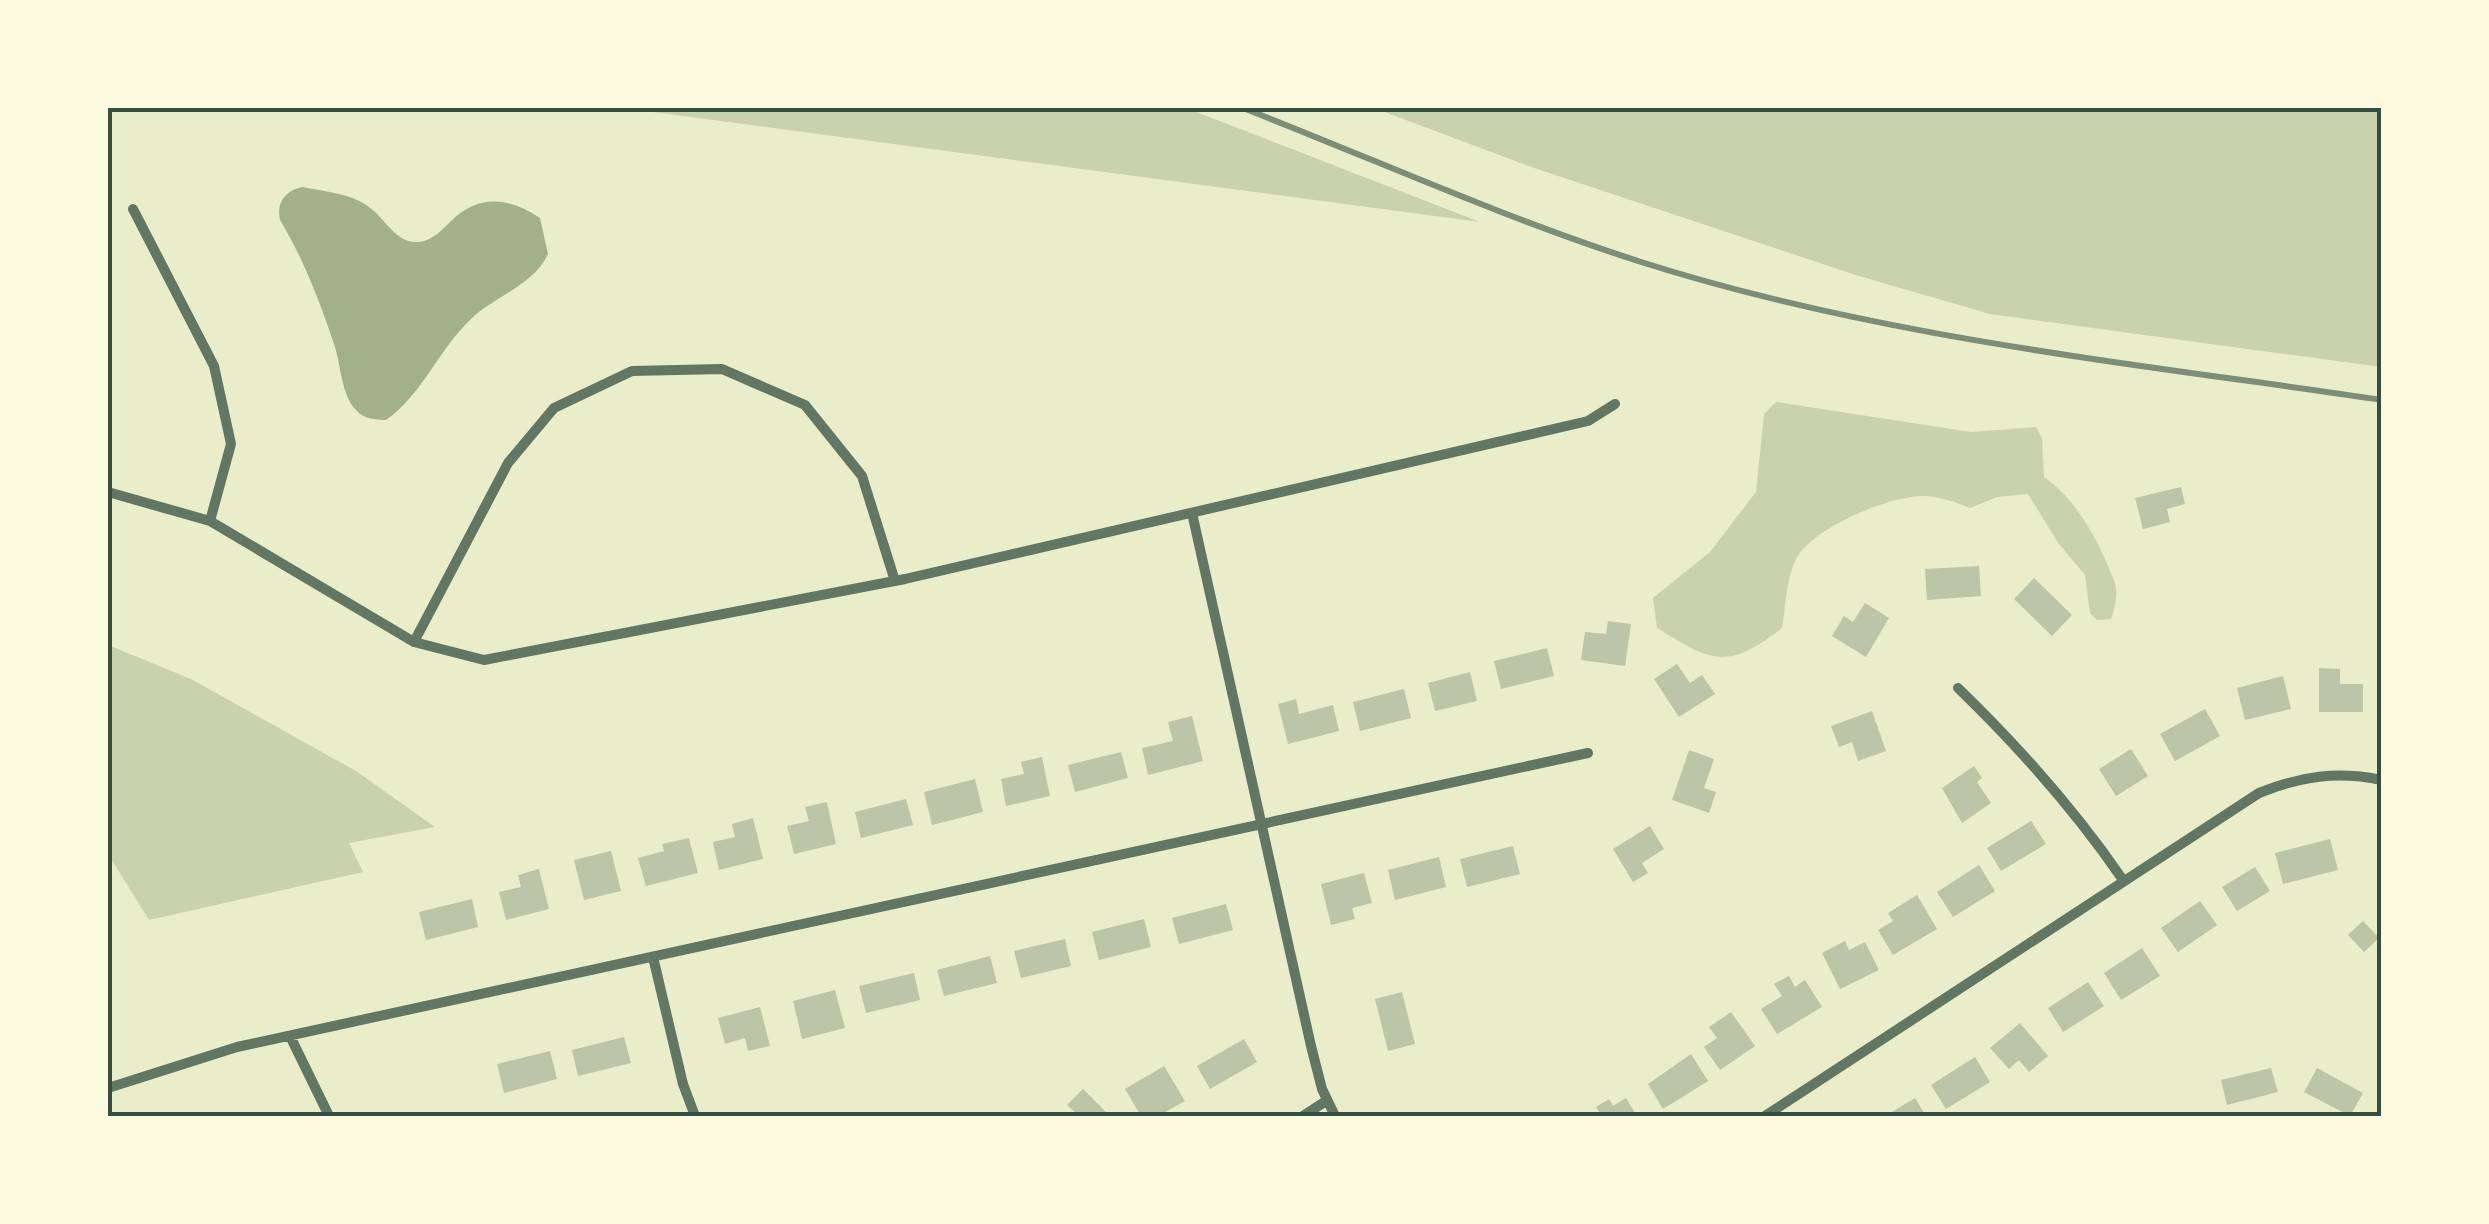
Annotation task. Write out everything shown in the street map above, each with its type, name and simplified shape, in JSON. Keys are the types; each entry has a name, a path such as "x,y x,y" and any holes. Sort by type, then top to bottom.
{"street":[{"path":"133,209 214,366 231,444 210,522"},
{"path":"414,642 508,463 554,408 632,371 722,369 805,405 862,476 895,581"},
{"path":"108,492 210,522 414,642 484,660 895,581 1588,421 1615,404"},
{"path":"1192,513 1326,1101 1335,1116"},
{"path":"1958,688 2004,732 2074,812 2123,880"},
{"path":"108,1088 237,1046 1588,753"},
{"path":"1765,1116 2241,803 2293,779 2352,774 2382,780"},
{"path":"653,957 683,1084 696,1116"},
{"path":"290,1036 329,1116"},
{"path":"1304,1116 1326,1101"}],"shaded area":[{"path":"623,108 1186,108 1480,222"},
{"path":"1374,108 2381,108 2381,367 1990,314 1859,276 1537,169"},
{"path":"303,187 362,202 410,242 432,238 461,213 482,203 516,206 540,218 548,254 524,282 471,319 399,409 386,420 367,418 348,397 317,296 280,220 284,198"},
{"path":"1776,402 1971,432 2036,427 2042,438 2044,477 2077,510 2109,567 2116,591 2111,619 2097,620 2090,613 2085,575 2059,544 2028,494 1997,497 1970,508 1925,496 1873,507 1835,525 1805,547 1790,575 1782,628 1747,651 1720,657 1706,654 1657,628 1653,598 1710,552 1756,492 1764,414"},
{"path":"108,645 191,679 356,771 435,827 349,843 363,872 149,920 108,854"}],"building":[{"path":"2181,487 2185,504 2167,509 2170,522 2143,529 2135,498"},
{"path":"1979,566 1981,596 1927,600 1925,569"},
{"path":"2034,578 2072,615 2052,636 2014,599"},
{"path":"1865,603 1889,618 1866,657 1832,636 1844,616 1853,622"},
{"path":"1608,621 1631,624 1625,666 1581,660 1585,632 1606,634"},
{"path":"1547,648 1554,676 1501,689 1494,661"},
{"path":"1677,664 1690,683 1702,675 1715,694 1679,717 1654,679"},
{"path":"2319,668 2340,669 2340,684 2363,684 2363,712 2319,712"},
{"path":"1470,672 1477,701 1435,711 1428,683"},
{"path":"2283,676 2291,709 2245,720 2237,688"},
{"path":"1404,689 1411,718 1360,731 1353,702"},
{"path":"1296,699 1299,714 1333,705 1339,731 1288,744 1278,704"},
{"path":"2205,709 2220,736 2175,761 2160,734"},
{"path":"1872,711 1886,751 1858,761 1852,742 1839,747 1831,726"},
{"path":"1192,716 1203,761 1148,775 1142,748 1173,741 1168,722"},
{"path":"2131,749 2148,776 2116,796 2099,769"},
{"path":"1689,750 1714,759 1704,788 1716,792 1709,813 1672,800"},
{"path":"1121,752 1128,778 1075,792 1068,765"},
{"path":"1042,757 1050,796 1006,806 1001,779 1024,774 1021,762"},
{"path":"1974,766 1982,778 1977,782 1991,803 1962,823 1942,788"},
{"path":"975,779 983,812 932,825 924,792"},
{"path":"906,799 913,825 861,838 855,812"},
{"path":"827,802 836,844 794,854 787,826 809,821 805,807"},
{"path":"753,818 763,859 719,870 713,842 735,837 732,824"},
{"path":"2031,821 2046,844 2001,871 1987,848"},
{"path":"1650,826 1664,849 1642,863 1648,873 1633,882 1613,849"},
{"path":"689,838 698,873 646,886 638,858 664,851 662,844"},
{"path":"2330,839 2338,870 2283,884 2275,853"},
{"path":"1513,846 1520,874 1467,887 1460,859"},
{"path":"611,851 621,891 584,900 574,860"},
{"path":"1439,857 1446,887 1395,900 1388,870"},
{"path":"1979,865 1995,891 1953,917 1937,892"},
{"path":"2255,867 2270,891 2237,911 2222,887"},
{"path":"539,869 549,909 506,920 499,892 521,887 518,875"},
{"path":"1364,873 1372,903 1352,908 1355,919 1331,925 1321,884"},
{"path":"1917,895 1937,929 1893,955 1878,930 1893,921 1888,913"},
{"path":"472,899 478,927 426,940 419,912"},
{"path":"2200,901 2217,925 2178,952 2161,928"},
{"path":"1226,904 1233,930 1179,944 1172,918"},
{"path":"1144,919 1151,947 1099,960 1092,932"},
{"path":"2363,921 2379,938 2364,952 2348,935"},
{"path":"1065,939 1071,966 1021,978 1014,951"},
{"path":"1845,941 1849,950 1865,942 1879,970 1840,989 1822,953"},
{"path":"2142,948 2160,976 2121,1000 2104,973"},
{"path":"990,956 997,983 944,996 937,970"},
{"path":"914,973 920,1000 866,1013 859,986"},
{"path":"1789,976 1795,987 1805,980 1822,1007 1777,1034 1761,1009 1782,996 1774,984"},
{"path":"2088,982 2104,1006 2063,1032 2048,1008"},
{"path":"835,990 845,1028 802,1039 793,1001"},
{"path":"1402,992 1415,1044 1388,1051 1375,999"},
{"path":"760,1007 770,1046 748,1051 745,1038 725,1044 718,1018"},
{"path":"1731,1012 1755,1046 1720,1070 1704,1047 1717,1038 1709,1027"},
{"path":"2020,1023 2048,1056 2029,1072 2019,1060 2009,1069 1990,1048"},
{"path":"624,1037 631,1063 578,1076 572,1050"},
{"path":"1244,1039 1257,1062 1210,1089 1197,1066"},
{"path":"550,1051 557,1079 504,1093 497,1064"},
{"path":"1691,1054 1708,1081 1663,1109 1648,1084"},
{"path":"1975,1057 1990,1082 1946,1109 1931,1085"},
{"path":"1164,1066 1185,1101 1158,1116 1141,1116 1125,1089"},
{"path":"2271,1068 2278,1092 2227,1105 2221,1080"},
{"path":"2317,1068 2363,1093 2350,1116 2304,1092"},
{"path":"1083,1089 1110,1116 1074,1116 1077,1114 1067,1105"},
{"path":"1626,1098 1637,1116 1602,1116 1596,1107 1609,1099 1613,1106"},
{"path":"1915,1098 1926,1116 1885,1116"}],"railway":[{"path":"1243,108 1538,226 1729,288 2007,346 2382,400"}]}
